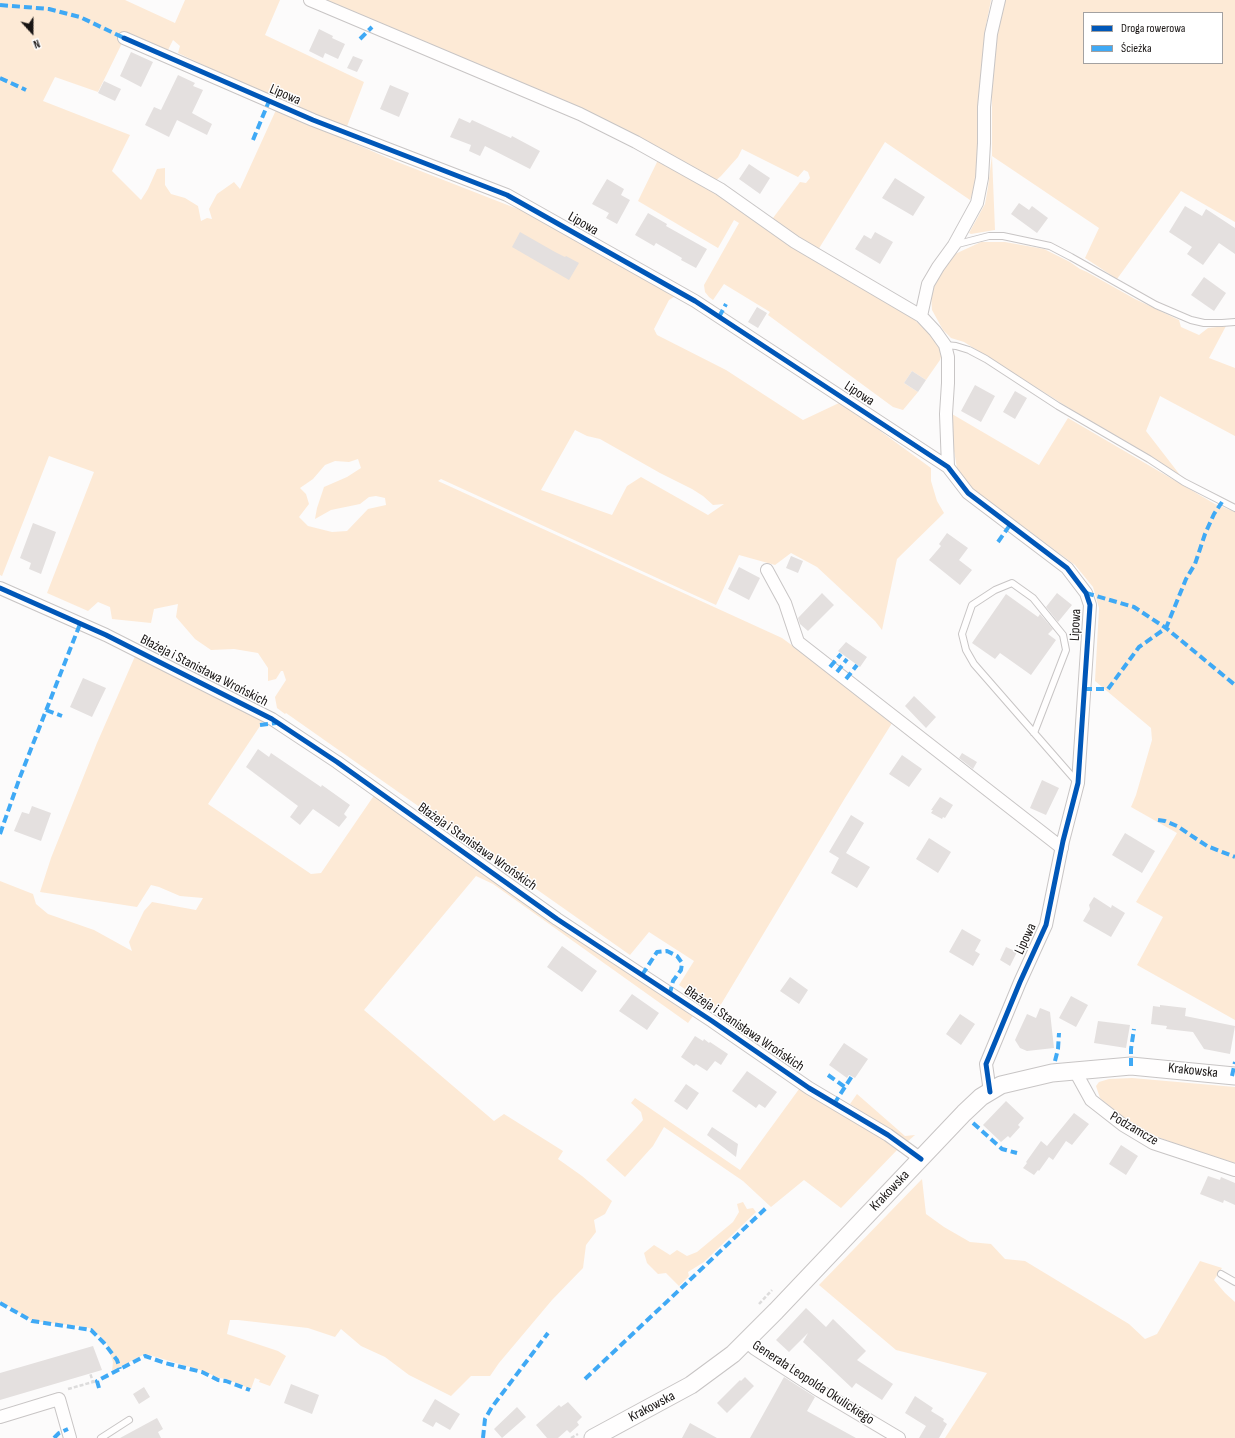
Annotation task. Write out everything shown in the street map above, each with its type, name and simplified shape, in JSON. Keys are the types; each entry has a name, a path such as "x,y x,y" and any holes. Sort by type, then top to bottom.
{"street":[{"path":"310,0 580,114 636,142 720,189 795,242 921,316 935,330 945,345 948,357 946,414 948,467"},
{"path":"921,316 928,284 973,213 980,191 984,142 984,107 991,34 999,0"},
{"name":"Lipowa","path":"124,38 313,120 507,195 691,294 948,467 968,493 1066,568 1086,593 1090,605 1078,783 1062,848 1046,925 1020,982 986,1064 990,1092"},
{"path":"767,570 785,603 798,642 1062,848"},
{"name":"Błażeja i Stanisława Wrońskich","path":"0,588 106,635 272,719 337,762 558,919 712,1021 809,1088 888,1135 921,1159"},
{"name":"Krakowska","path":"593,1438 691,1385 727,1359 964,1113 981,1097 1001,1085 1052,1073 1131,1066 1235,1076"},
{"name":"Podzamcze","path":"1074,1071 1090,1100 1123,1125 1154,1143 1235,1170"},
{"name":"Generała Leopolda Okulickiego","path":"746,1341 755,1349 815,1388 900,1438"},
{"path":"0,1417 59,1399 70,1438"}],"lane":[{"path":"954,244 989,236 1003,236 1050,246 1071,256 1156,305 1192,320 1204,323 1235,322"},
{"path":"945,345 956,346 969,350 986,359 1058,406 1184,482 1235,508"},
{"path":"1034,733 1066,650 1063,635 1033,598 1012,583 995,590 972,605 962,634 966,650 974,664 1034,733 1078,783"},
{"path":"1221,1274 1235,1282"},
{"path":"101,1438 129,1420"}],"path":[{"path":"757,1306 773,1289"},
{"path":"93,1382 97,1381"}],"shaded area":[{"path":"0,0 125,0 175,23 185,0 280,0 265,35 364,82 346,129 273,98 178,53 180,46 173,40 168,50 126,35 98,92 55,77 43,101 130,135 112,171 141,200 157,169 165,168 165,185 171,194 185,198 198,206 201,221 207,218 212,219 209,209 217,194 234,182 240,189 276,110 395,161 528,213 677,295 669,300 654,329 657,335 726,370 803,420 839,403 839,401 931,468 931,481 937,501 944,513 897,559 882,630 875,621 817,567 791,553 775,565 739,555 716,605 441,479 438,481 782,638 894,720 845,798 717,1011 679,985 694,961 649,932 630,955 277,708 275,697 286,680 283,671 281,671 276,679 268,681 268,668 258,653 234,649 211,650 195,639 176,617 178,604 154,609 151,623 112,619 110,607 98,602 88,611 47,593 94,472 49,456 2,576 0,575","holes":["575,430 587,436 600,439 660,473 692,489 713,505 724,504 708,515 641,477 627,486 612,515 541,490","358,459 361,468 347,477 324,487 315,519 331,510 360,504 369,497 376,496 385,498 386,505 368,509 347,531 332,532 308,526 299,517 309,504 306,494 300,488 313,479 325,465 335,461 349,462"]},
{"path":"320,0 991,0 985,31 979,98 980,127 978,172 974,189 970,200 885,142 818,250 770,222 800,182 806,183 810,178 808,172 804,170 798,177 742,149 738,157 714,182"},
{"path":"1005,0 1235,0 1235,222 1181,191 1117,279 1085,258 1099,228 992,156 995,230 971,234 969,233 985,204 988,187 992,155 992,76 997,31"},
{"path":"659,158 906,312 928,332 938,344 942,354 940,360 926,380 912,371 904,383 918,392 903,410 893,407 768,315 770,312 724,284 713,300 709,297 705,292 704,285 739,223 734,220 718,248 638,201"},
{"path":"981,242 1005,242 1044,249 1135,299 1179,320 1181,327 1199,335 1208,328 1226,326 1209,358 1235,368 1235,436 1160,396 1146,431 1180,475 1077,413 964,342 951,338 943,330 932,310 931,294 939,272 955,254"},
{"path":"952,414 1039,465 1068,418 1215,504 1235,512 1235,1020 1137,965 1163,917 1136,902 1177,833 1131,807 1152,740 1151,728 1095,681 1099,608 1093,587 1075,565 970,487 957,468 951,434"},
{"path":"136,654 263,719 262,723 208,804 311,874 321,873 375,794 462,859 482,868 695,1013 688,1023 493,884 476,876 364,1010 494,1121 504,1114 563,1151 558,1159 582,1176 612,1201 605,1214 594,1220 596,1232 586,1245 583,1268 552,1300 499,1363 490,1376 471,1376 451,1396 409,1375 385,1357 361,1346 341,1329 335,1337 308,1328 238,1320 230,1320 227,1334 278,1351 286,1356 270,1386 259,1382 260,1380 255,1378 251,1389 203,1371 146,1354 112,1371 113,1362 106,1342 93,1329 32,1321 0,1301 0,881 33,894 36,904 48,914 94,930 132,951 129,942 144,911 152,902 196,910 203,898 180,896 151,885 137,907 40,892 51,858 97,743"},
{"path":"1132,1078 1235,1087 1235,1163 1189,1149 1145,1132 1128,1122 1100,1098 1096,1086 1099,1082 1109,1079"},
{"path":"802,1085 887,1140 898,1149 841,1208 804,1180 771,1207 743,1181 664,1127 653,1146 625,1177 606,1160 643,1120 641,1112 631,1103 635,1098 740,1170"},
{"path":"857,1094 905,1136 915,1135 907,1142 850,1104"},
{"path":"922,1179 926,1214 944,1227 970,1242 991,1244 1005,1259 1025,1261 1129,1324 1145,1339 1157,1334 1200,1261 1222,1268 1214,1280 1235,1302 1235,1438 945,1438 987,1373 896,1350 819,1285"},
{"path":"743,1202 747,1209 753,1208 756,1212 704,1262 688,1272 689,1276 679,1286 666,1273 658,1274 647,1263 644,1253 654,1245 670,1255 677,1250 687,1256 697,1252 733,1222 739,1212 737,1204"}],"building":[{"path":"319,29 333,36 332,38 345,44 338,59 325,53 323,58 309,51"},
{"path":"131,52 153,62 141,87 120,76"},
{"path":"353,56 363,60 357,72 347,68"},
{"path":"178,75 195,83 193,86 203,90 192,113 212,124 207,135 177,120 169,137 145,125 154,107 161,110"},
{"path":"104,81 121,89 115,101 98,93"},
{"path":"390,85 409,93 399,117 380,109"},
{"path":"459,118 470,123 472,120 511,138 512,136 540,151 530,169 485,146 480,156 469,151 471,145 450,137"},
{"path":"749,164 770,178 760,194 739,179"},
{"path":"895,178 925,197 913,216 882,198"},
{"path":"607,179 624,189 621,195 630,200 617,224 606,218 609,213 592,204"},
{"path":"1019,203 1029,210 1032,206 1048,218 1037,233 1011,214"},
{"path":"1185,206 1202,216 1206,209 1235,228 1235,254 1219,243 1203,265 1187,254 1192,247 1169,232"},
{"path":"648,213 667,224 666,226 707,249 696,268 656,243 654,246 635,235"},
{"path":"520,232 555,252 579,263 569,280 512,247"},
{"path":"875,232 893,242 880,264 855,249 864,235 871,239"},
{"path":"1204,277 1226,293 1214,311 1191,295"},
{"path":"757,307 767,313 758,328 748,322"},
{"path":"912,371 926,380 918,392 904,383"},
{"path":"975,385 995,396 981,422 961,411"},
{"path":"1015,391 1027,398 1015,419 1003,412"},
{"path":"33,523 56,532 41,574 29,569 31,563 20,558"},
{"path":"947,533 968,548 959,560 972,570 960,585 929,560 941,546 939,544"},
{"path":"791,556 803,561 798,573 786,568"},
{"path":"739,567 760,578 749,600 728,589"},
{"path":"822,593 834,605 808,631 800,624 798,618"},
{"path":"1057,593 1072,605 1058,622 1046,607"},
{"path":"1006,594 1038,617 1040,614 1053,629 1048,634 1056,640 1031,675 1000,653 995,659 972,643"},
{"path":"846,642 867,657 860,667 838,651"},
{"path":"83,678 106,688 92,717 70,707"},
{"path":"914,696 936,717 926,728 905,706"},
{"path":"258,749 269,757 271,753 321,787 322,785 350,805 344,814 347,817 339,827 313,809 300,825 290,817 298,806 246,767"},
{"path":"962,753 977,762 973,769 959,758"},
{"path":"902,755 922,769 909,787 889,774"},
{"path":"1042,780 1059,788 1046,815 1030,808"},
{"path":"940,797 953,805 945,818 943,817 942,819 931,813 933,810 931,810"},
{"path":"32,806 51,813 41,841 14,831 22,812 29,814"},
{"path":"851,815 864,823 846,853 870,867 857,888 831,873 839,858 829,852"},
{"path":"1125,833 1155,851 1142,873 1112,855"},
{"path":"929,838 951,852 938,873 916,859"},
{"path":"1094,897 1111,908 1112,905 1125,913 1111,937 1083,921 1090,909 1089,905"},
{"path":"962,929 981,940 975,951 980,954 973,966 949,952"},
{"path":"562,946 597,971 582,992 547,967"},
{"path":"1006,947 1017,952 1010,966 1000,960"},
{"path":"790,977 808,990 799,1004 780,991"},
{"path":"632,994 659,1013 647,1030 619,1011"},
{"path":"1071,996 1088,1005 1076,1027 1059,1018"},
{"path":"1160,1005 1186,1008 1185,1016 1235,1026 1230,1054 1204,1049 1193,1032 1166,1029 1167,1026 1151,1024 1153,1006 1160,1007"},
{"path":"1040,1008 1050,1012 1054,1048 1027,1051 1020,1048 1015,1040 1027,1014 1036,1018"},
{"path":"960,1014 975,1024 961,1045 946,1034"},
{"path":"1098,1021 1130,1025 1126,1048 1094,1043"},
{"path":"695,1036 703,1041 704,1039 709,1043 710,1042 728,1054 721,1065 715,1061 707,1071 696,1064 694,1066 681,1057"},
{"path":"844,1043 868,1059 855,1078 849,1075 847,1078 829,1065"},
{"path":"747,1071 777,1092 765,1108 759,1104 756,1108 732,1091"},
{"path":"686,1084 699,1093 687,1110 674,1101"},
{"path":"1006,1101 1024,1118 1018,1125 1020,1127 1010,1138 1008,1136 1001,1142 983,1125"},
{"path":"1074,1113 1089,1124 1072,1145 1066,1141 1053,1160 1049,1157 1039,1171 1038,1170 1034,1175 1023,1168 1041,1141 1047,1146"},
{"path":"712,1127 738,1144 736,1157 707,1135"},
{"path":"1121,1145 1138,1156 1126,1175 1109,1164"},
{"path":"1208,1176 1220,1180 1221,1177 1235,1183 1235,1205 1224,1200 1223,1203 1200,1194"},
{"path":"806,1308 826,1327 833,1319 866,1351 857,1360 893,1384 882,1400 856,1383 852,1388 803,1342 808,1333 789,1352 776,1340"},
{"path":"93,1346 102,1370 0,1400 0,1373"},
{"path":"745,1377 754,1386 727,1413 717,1403 740,1380 741,1381"},
{"path":"784,1377 815,1397 807,1411 856,1438 750,1438"},
{"path":"291,1384 319,1395 312,1414 284,1403"},
{"path":"144,1387 150,1397 139,1404 133,1394"},
{"path":"915,1396 933,1408 931,1411 944,1419 943,1421 947,1424 939,1438 919,1438 926,1426 905,1413"},
{"path":"435,1399 460,1414 450,1430 436,1422 433,1427 422,1421"},
{"path":"568,1402 582,1417 577,1422 579,1425 570,1433 567,1430 558,1438 547,1438 536,1425 559,1405 561,1407"},
{"path":"517,1407 526,1417 502,1438 494,1429"},
{"path":"157,1418 163,1429 158,1432 161,1438 120,1438"},
{"path":"690,1423 717,1438 682,1438"}],"marked path":[{"path":"0,5 49,9 80,17 124,38"},
{"path":"360,39 372,27"},
{"path":"0,78 26,90"},
{"path":"253,140 269,101"},
{"path":"719,317 726,304"},
{"path":"1084,689 1108,689 1139,647 1166,628 1186,579 1195,564 1205,534 1214,514 1222,502"},
{"path":"998,542 1010,525"},
{"path":"1086,593 1134,607 1166,628 1235,685"},
{"path":"0,834 20,777 80,624"},
{"path":"830,667 841,654"},
{"path":"837,672 847,659"},
{"path":"846,679 857,665"},
{"path":"46,710 62,716"},
{"path":"260,725 276,723"},
{"path":"1158,820 1177,826 1207,846 1235,857"},
{"path":"642,975 657,952 667,951 677,956 682,963 681,970 673,981 670,993"},
{"path":"1131,1066 1131,1049 1134,1029"},
{"path":"1055,1061 1058,1049 1059,1033"},
{"path":"1232,1076 1235,1062"},
{"path":"828,1075 845,1087"},
{"path":"834,1104 852,1076"},
{"path":"973,1123 1002,1149 1017,1153"},
{"path":"585,1379 766,1208"},
{"path":"0,1303 32,1321 91,1330 104,1343 117,1360 120,1369"},
{"path":"483,1438 485,1419 492,1407 548,1333"},
{"path":"99,1388 97,1381 145,1356 165,1363 202,1372 218,1380 226,1381 250,1390"},
{"path":"54,1438 59,1433 68,1429"}],"cycle path":[{"path":"124,38 313,120 507,195 695,301 948,467 968,493 1067,568 1086,593 1090,605 1078,783 1063,841 1046,925 1020,982 986,1064 990,1092"},
{"path":"0,588 106,635 272,719 337,762 557,919 712,1021 809,1088 888,1135 921,1159"}]}
